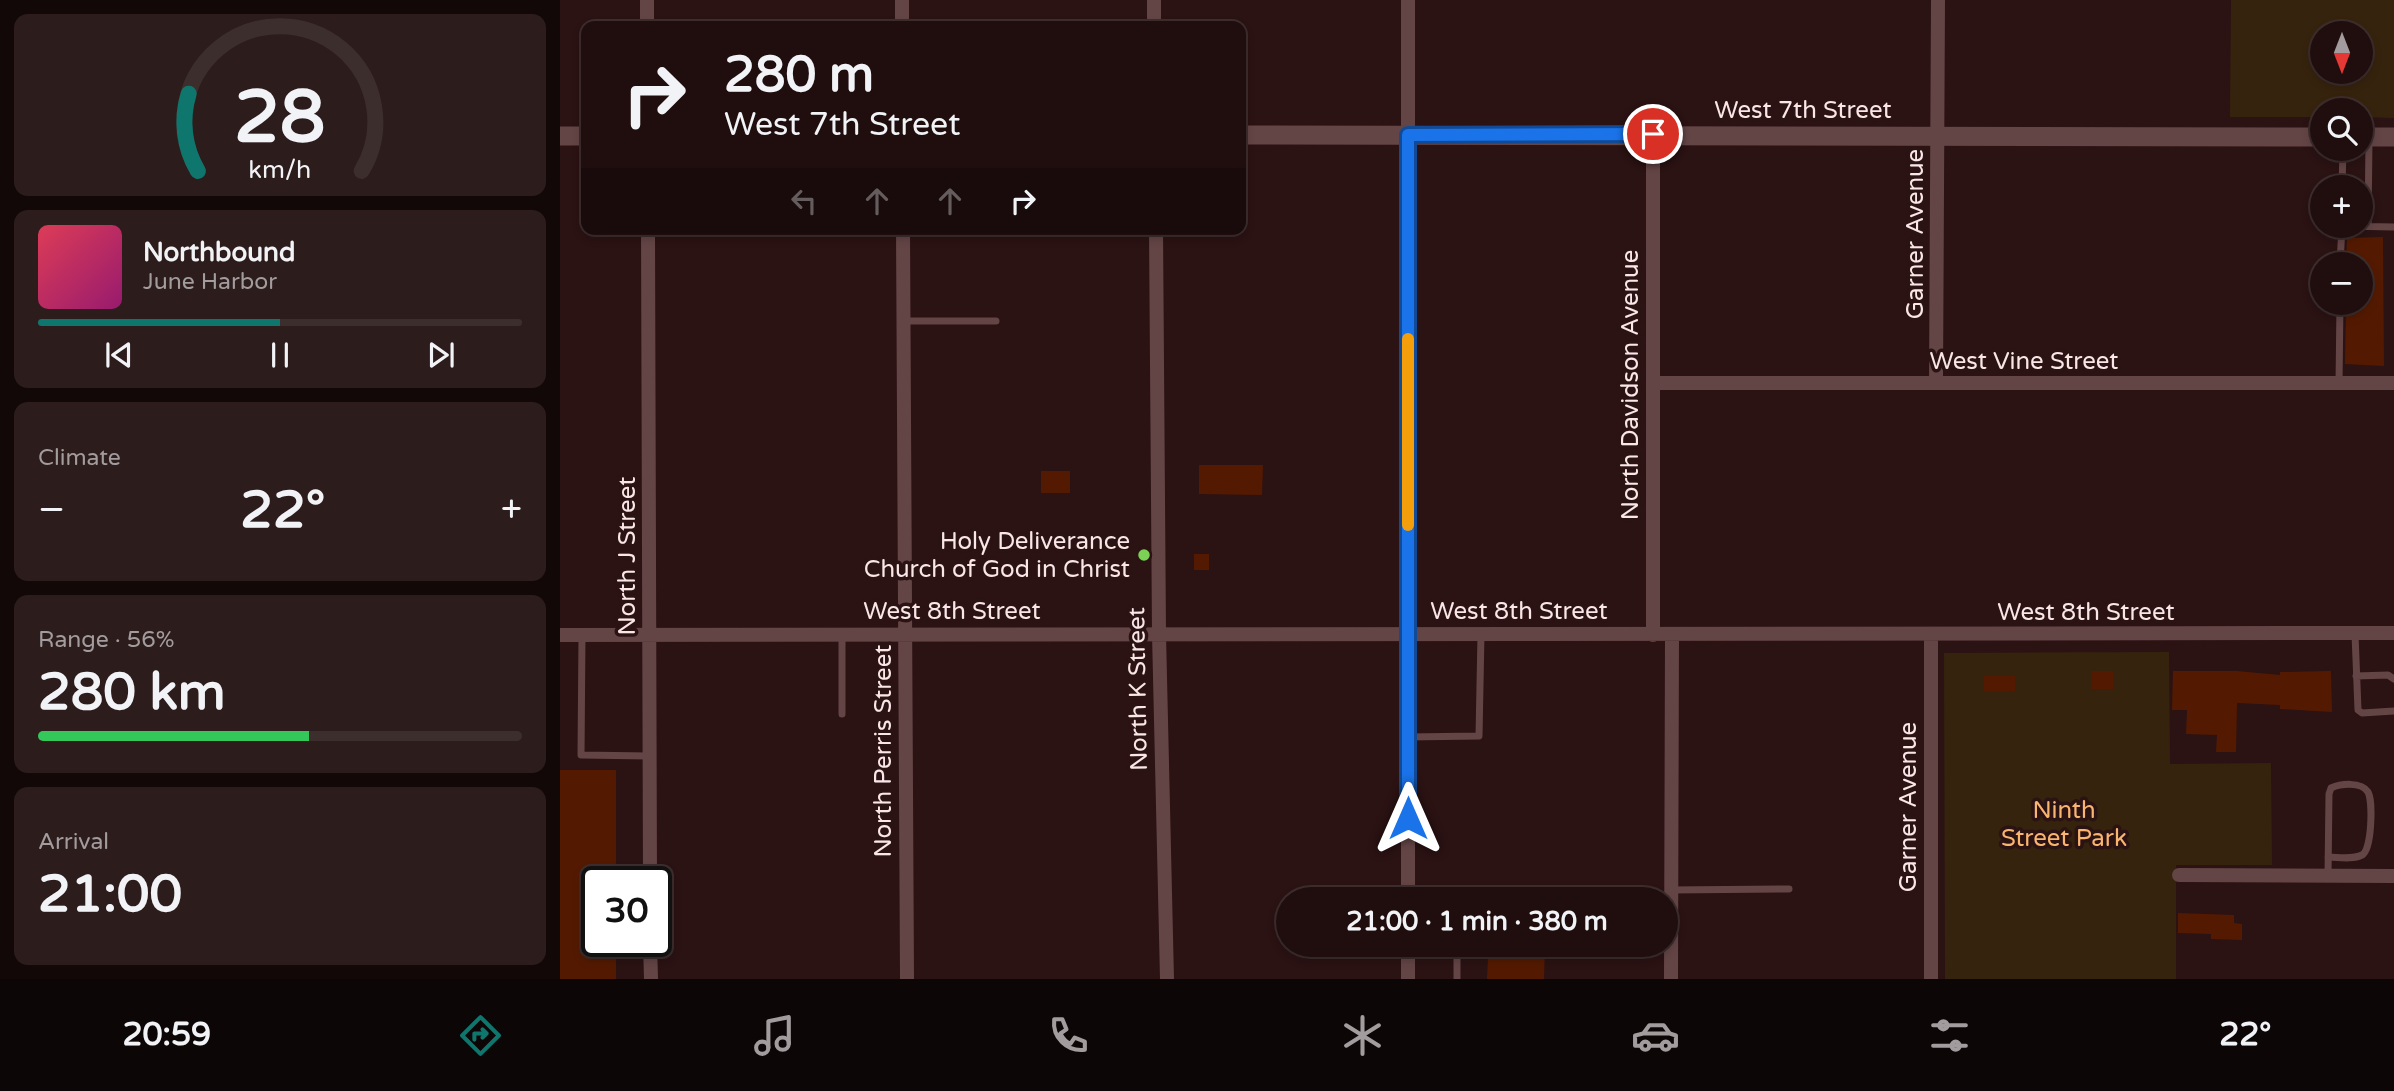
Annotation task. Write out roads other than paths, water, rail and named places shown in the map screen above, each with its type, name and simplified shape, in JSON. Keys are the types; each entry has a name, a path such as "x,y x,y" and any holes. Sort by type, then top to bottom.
{"street":[{"path":"647,0 647,21"},
{"path":"902,0 902,21"},
{"path":"1154,0 1154,21"},
{"path":"1408,0 1408,887"},
{"name":"Garner Avenue","path":"1936,383 1938,0"},
{"name":"North Davidson Avenue","path":"1653,134 1653,635"},
{"name":"West 7th Street","path":"1246,135 2310,137"},
{"path":"560,136 581,136"},
{"path":"2373,137 2394,137"},
{"name":"North J Street","path":"648,235 650,866"},
{"name":"North Perris Street","path":"903,235 907,979"},
{"name":"North K Street","path":"1156,235 1159,634 1167,979"},
{"name":"West Vine Street","path":"1653,383 2394,383"},
{"name":"West 8th Street","path":"560,635 2394,633"},
{"path":"1671,887 1672,635"},
{"name":"Garner Avenue","path":"1931,635 1931,979"},
{"path":"2179,875 2394,876"},
{"path":"650,957 651,979"},
{"path":"1408,957 1408,979"},
{"path":"1671,957 1671,979"}],"lane":[{"path":"2373,226 2394,227"},
{"path":"2339,383 2340,315"},
{"path":"904,321 996,321"},
{"path":"842,634 842,714"},
{"path":"1408,737 1479,736 1481,634"},
{"path":"2355,634 2358,710 2362,713 2394,711"},
{"path":"582,635 581,755 649,756"},
{"path":"2356,676 2388,675 2394,679"},
{"path":"2328,858 2351,858 2362,855 2367,850 2370,841 2370,803 2369,793 2363,787 2355,785 2331,788 2329,794 2328,858 2328,875"},
{"path":"1678,890 1789,889"},
{"path":"1457,957 1457,979"}],"place":[{"name":"Holy Deliverance Church of God in Christ","path":"1144,555"}],"park label":[{"name":"Ninth Street Park","path":"2064,824"}]}
